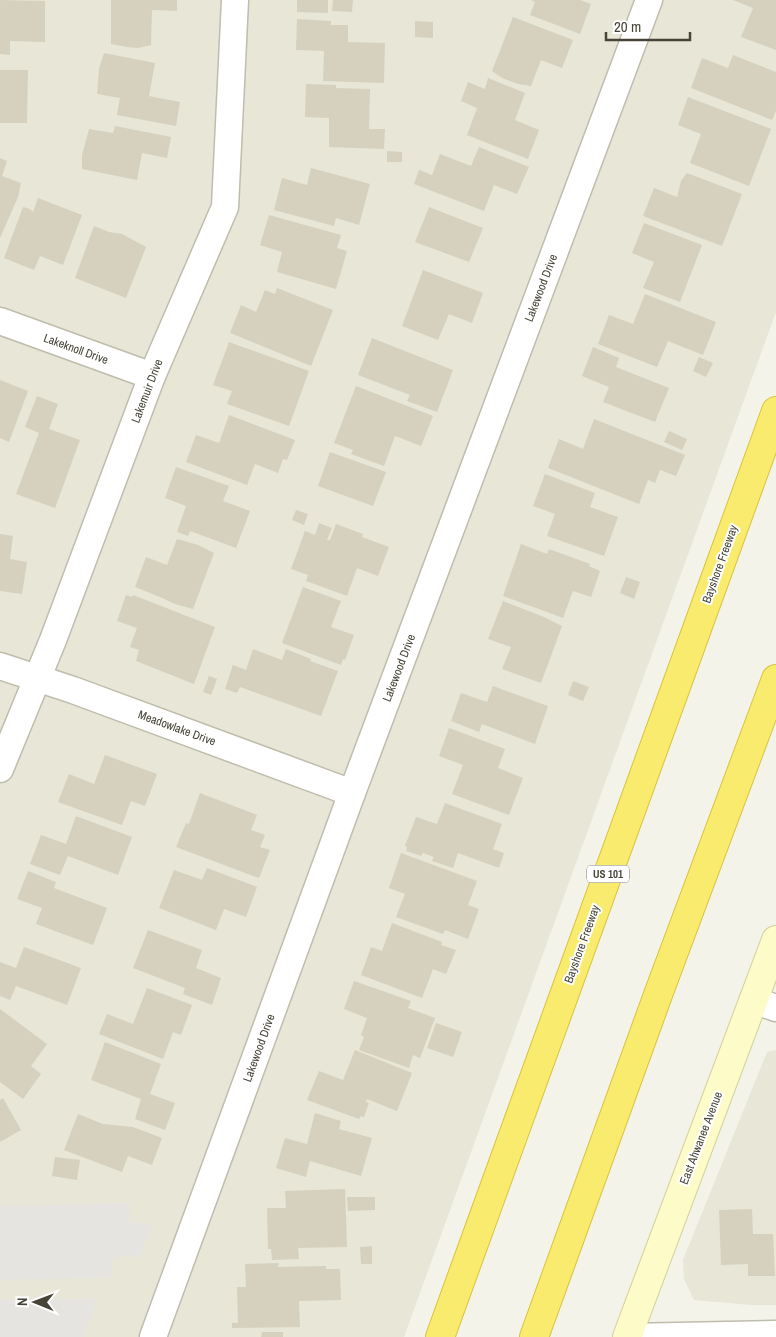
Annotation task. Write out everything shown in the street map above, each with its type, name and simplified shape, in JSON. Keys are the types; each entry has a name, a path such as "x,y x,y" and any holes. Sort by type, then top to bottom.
{"highway":[{"name":"Bayshore Freeway","path":"440,1337 776,411"},
{"path":"534,1337 659,992 776,679"}],"street":[{"name":"Lakemuir Drive","path":"0,769 38,678 152,376 225,207 235,0"},
{"name":"Lakewood Drive","path":"153,1337 352,793 649,0"},
{"name":"Lakeknoll Drive","path":"0,321 152,376"},
{"name":"Meadowlake Drive","path":"0,666 38,678 352,793"},
{"name":"East Ahwanee Avenue","path":"627,1337 764,1004 776,940"},
{"path":"627,1337 776,1334"}],"shaded area":[{"path":"0,0 776,0 776,312 404,1337 0,1337"},
{"path":"776,1050 776,1305 750,1305 694,1300 684,1279 683,1260 767,1052"},
{"path":"130,1203 129,1221 146,1224 153,1223 139,1259 133,1255 116,1258 112,1263 111,1277 0,1280 0,1206"},
{"path":"97,1299 83,1337 0,1337 0,1300"}],"building":[{"path":"0,0 45,1 45,42 10,41 10,55 0,54"},
{"path":"111,0 177,0 177,11 152,10 151,45 138,48 127,47 111,44"},
{"path":"297,0 328,0 328,13 297,12"},
{"path":"333,0 353,0 352,12 332,11"},
{"path":"531,0 580,0 591,4 580,34 530,15 535,2"},
{"path":"733,0 776,0 776,50 741,37 753,8"},
{"path":"513,17 573,40 562,68 541,60 531,86 518,84 502,78 492,71"},
{"path":"297,19 331,21 331,25 348,25 348,42 385,43 384,83 323,81 324,51 296,50"},
{"path":"415,21 433,22 433,38 415,37"},
{"path":"104,53 155,63 149,96 180,102 176,126 117,115 120,98 97,94 99,69"},
{"path":"733,55 776,72 776,111 772,120 691,88 702,58 728,68"},
{"path":"0,70 28,70 27,123 0,123"},
{"path":"488,78 525,93 515,120 539,130 528,159 467,135 477,108 461,101 468,82 485,89"},
{"path":"306,84 336,85 336,88 370,89 369,129 385,129 384,149 329,147 329,118 305,117"},
{"path":"688,97 771,129 749,186 690,163 701,134 678,125"},
{"path":"115,126 171,137 167,158 142,153 137,180 82,169 82,155 89,129 113,133"},
{"path":"479,147 529,167 517,194 494,185 484,211 414,184 419,170 432,175 440,154 471,166"},
{"path":"387,151 402,152 402,162 387,162"},
{"path":"0,158 7,161 2,176 21,183 18,197 0,238"},
{"path":"311,168 370,184 359,225 336,218 334,226 274,210 282,178 307,185"},
{"path":"687,173 742,194 722,246 643,216 654,188 677,197 681,181"},
{"path":"38,198 82,215 63,265 40,256 34,270 4,258 23,207 33,212"},
{"path":"429,207 483,228 469,262 415,242"},
{"path":"269,215 341,235 337,248 347,251 336,289 277,272 282,252 260,245"},
{"path":"644,223 702,245 680,302 643,288 654,262 632,253"},
{"path":"94,226 109,232 122,234 146,247 126,298 75,278"},
{"path":"423,270 483,293 472,323 449,314 438,340 402,326"},
{"path":"277,288 333,310 311,366 230,333 241,305 256,312 265,290 275,294"},
{"path":"645,294 716,322 703,355 668,341 657,367 598,344 609,315 633,324"},
{"path":"372,338 453,370 437,412 407,401 410,395 358,375"},
{"path":"229,342 309,371 289,426 227,404 232,391 213,385"},
{"path":"593,347 619,358 616,367 669,388 655,422 603,402 609,387 582,376"},
{"path":"699,357 713,363 706,377 693,371"},
{"path":"0,380 28,391 9,442 0,438"},
{"path":"356,386 433,416 421,446 395,436 384,466 351,454 353,450 334,443"},
{"path":"37,396 58,404 49,429 80,440 55,508 16,494 39,433 25,427"},
{"path":"229,415 295,440 287,460 283,459 278,473 255,464 247,485 186,462 196,435 219,443"},
{"path":"594,419 685,455 676,476 660,470 655,483 648,480 639,504 548,468 559,439 583,449"},
{"path":"669,431 687,439 682,450 664,442"},
{"path":"330,452 386,472 373,506 318,486"},
{"path":"176,467 229,486 223,501 250,511 236,548 190,531 188,536 177,532 186,506 165,498"},
{"path":"545,474 595,493 590,507 618,517 604,556 547,536 555,514 533,506"},
{"path":"296,510 308,514 304,525 292,520"},
{"path":"319,523 332,528 327,540 330,540 336,524 363,534 362,537 389,547 378,576 357,568 347,596 306,581 308,575 291,569 305,531 315,535"},
{"path":"0,534 13,536 10,559 27,562 22,594 0,591"},
{"path":"177,539 198,545 214,553 193,609 175,604 135,587 146,557 167,565"},
{"path":"521,544 547,554 549,549 590,564 589,566 600,571 591,597 573,591 563,618 503,596"},
{"path":"626,577 640,582 634,599 620,593"},
{"path":"303,587 341,601 331,627 354,635 345,660 343,659 341,665 282,643"},
{"path":"126,595 132,597 133,595 215,627 194,684 136,661 139,650 130,647 137,628 117,621"},
{"path":"503,601 562,626 541,683 502,669 511,647 488,639"},
{"path":"253,649 282,660 286,649 311,659 310,661 338,671 321,716 240,687 237,693 225,689 233,665 246,670"},
{"path":"209,676 217,679 211,695 203,692"},
{"path":"573,681 589,687 583,701 568,695"},
{"path":"493,686 548,706 535,744 482,724 479,732 451,721 461,693 487,702"},
{"path":"449,728 505,749 498,768 523,778 509,815 452,794 463,765 439,756"},
{"path":"105,755 157,774 145,806 131,801 122,825 58,802 69,774 94,784"},
{"path":"200,793 257,815 251,830 265,835 260,847 270,850 259,878 176,847 186,823 189,824"},
{"path":"445,803 502,824 493,849 504,853 499,868 458,853 453,868 432,861 434,857 423,853 421,856 406,851 407,847 405,846 416,817 437,824"},
{"path":"76,816 132,837 118,875 68,856 60,875 30,864 41,835 66,844"},
{"path":"401,853 477,881 468,905 479,909 468,939 445,930 443,934 396,917 405,894 389,888"},
{"path":"207,868 257,887 246,917 224,909 216,930 159,908 174,870 202,880"},
{"path":"28,871 56,882 54,888 107,908 93,945 36,924 42,908 17,899"},
{"path":"392,923 442,942 441,945 456,950 446,974 433,969 422,998 361,975 371,947 382,951"},
{"path":"148,930 202,950 196,968 221,978 212,1005 183,994 185,988 133,968"},
{"path":"24,947 81,968 67,1005 16,986 10,1000 0,996 0,962 16,968"},
{"path":"354,981 411,1001 408,1008 435,1018 420,1058 413,1055 409,1068 359,1050 364,1037 361,1035 367,1018 344,1009"},
{"path":"147,988 192,1005 181,1035 173,1032 163,1059 99,1034 107,1014 133,1024"},
{"path":"0,1009 47,1044 31,1066 41,1074 23,1099 0,1082"},
{"path":"436,1023 462,1032 453,1057 427,1048"},
{"path":"105,1042 161,1064 150,1094 175,1103 165,1130 135,1119 141,1099 91,1080"},
{"path":"355,1050 412,1073 397,1111 367,1099 366,1102 369,1103 364,1117 361,1116 359,1119 307,1100 319,1071 343,1080"},
{"path":"3,1098 21,1130 0,1142 0,1100"},
{"path":"315,1113 341,1121 339,1129 372,1138 361,1176 310,1161 306,1177 276,1168 285,1138 307,1144"},
{"path":"78,1114 103,1124 133,1127 162,1138 152,1165 128,1156 122,1172 64,1150"},
{"path":"55,1157 80,1160 77,1180 52,1176"},
{"path":"345,1189 347,1247 298,1248 299,1259 272,1260 271,1249 268,1249 267,1208 286,1208 285,1191"},
{"path":"347,1197 375,1197 375,1210 348,1211"},
{"path":"752,1209 753,1234 773,1234 775,1276 748,1276 748,1264 721,1265 719,1210"},
{"path":"372,1246 372,1264 361,1264 360,1247"},
{"path":"279,1263 278,1267 326,1266 326,1269 340,1269 341,1300 299,1301 300,1327 232,1328 232,1323 238,1323 237,1287 246,1287 245,1264"},
{"path":"262,1332 283,1332 283,1337 261,1337"}]}
